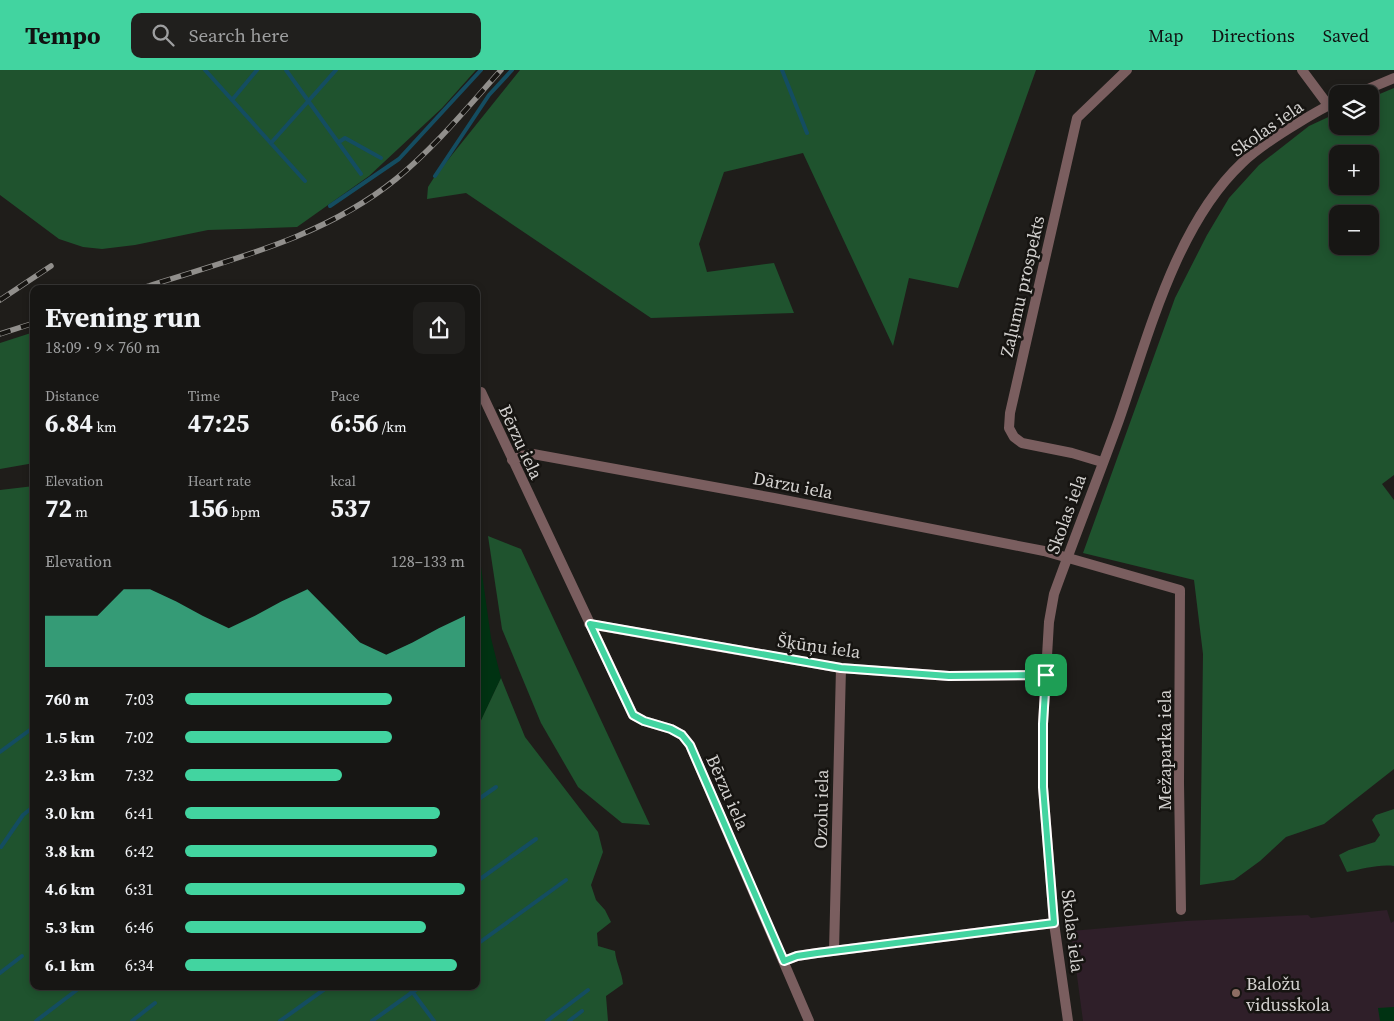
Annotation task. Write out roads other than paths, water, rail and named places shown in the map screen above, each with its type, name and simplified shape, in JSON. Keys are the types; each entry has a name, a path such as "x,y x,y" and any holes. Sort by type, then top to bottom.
{"street":[{"name":"Zaļumu prospekts","path":"1102,462 1072,452 1022,443 1014,437 1009,428 1077,118 1127,70"},
{"path":"1302,70 1329,99"},
{"path":"1377,85 1394,78"},
{"name":"Skolas iela","path":"1068,1021 1054,923 1043,787 1043,724 1049,622 1054,594 1118,422 1152,319 1187,239 1201,214 1242,163 1282,132 1329,105"},
{"name":"Bērzu iela","path":"481,392 633,715 644,721 671,729 682,735 690,745 809,1021"},
{"name":"Dārzu iela","path":"512,460 533,454 774,498 1034,550 1180,590"},
{"name":"Mežaparka iela","path":"1180,590 1179,782 1181,910"},
{"name":"Šķūņu iela","path":"590,624 841,668 949,676 1046,675"},
{"name":"Ozolu iela","path":"834,951 841,668"},
{"path":"784,961 797,956 1054,923"}],"waterway":[{"path":"205,70 305,181"},
{"path":"232,100 257,70"},
{"path":"286,70 361,174"},
{"path":"271,143 336,70"},
{"path":"330,206 399,159 481,70"},
{"path":"435,176 489,95 512,70"},
{"path":"782,70 807,133"},
{"path":"339,142 345,138 381,158"},
{"path":"0,752 30,730"},
{"path":"480,798 496,787"},
{"path":"1,847 23,815 30,809"},
{"path":"480,879 536,839"},
{"path":"480,942 566,880"},
{"path":"0,973 22,956"},
{"path":"36,1021 77,990"},
{"path":"280,1021 323,990"},
{"path":"411,990 434,1021"},
{"path":"372,1021 415,990"},
{"path":"547,1021 588,990"},
{"path":"132,1021 155,1003"},
{"path":"569,1021 582,1011"}],"railway":[{"path":"152,285 273,246 306,233 367,200 396,179 424,154 501,70"},
{"path":"0,300 51,266"},
{"path":"0,334 30,324"}],"place":[{"name":"Baložu vidusskola","path":"1236,993"}]}
